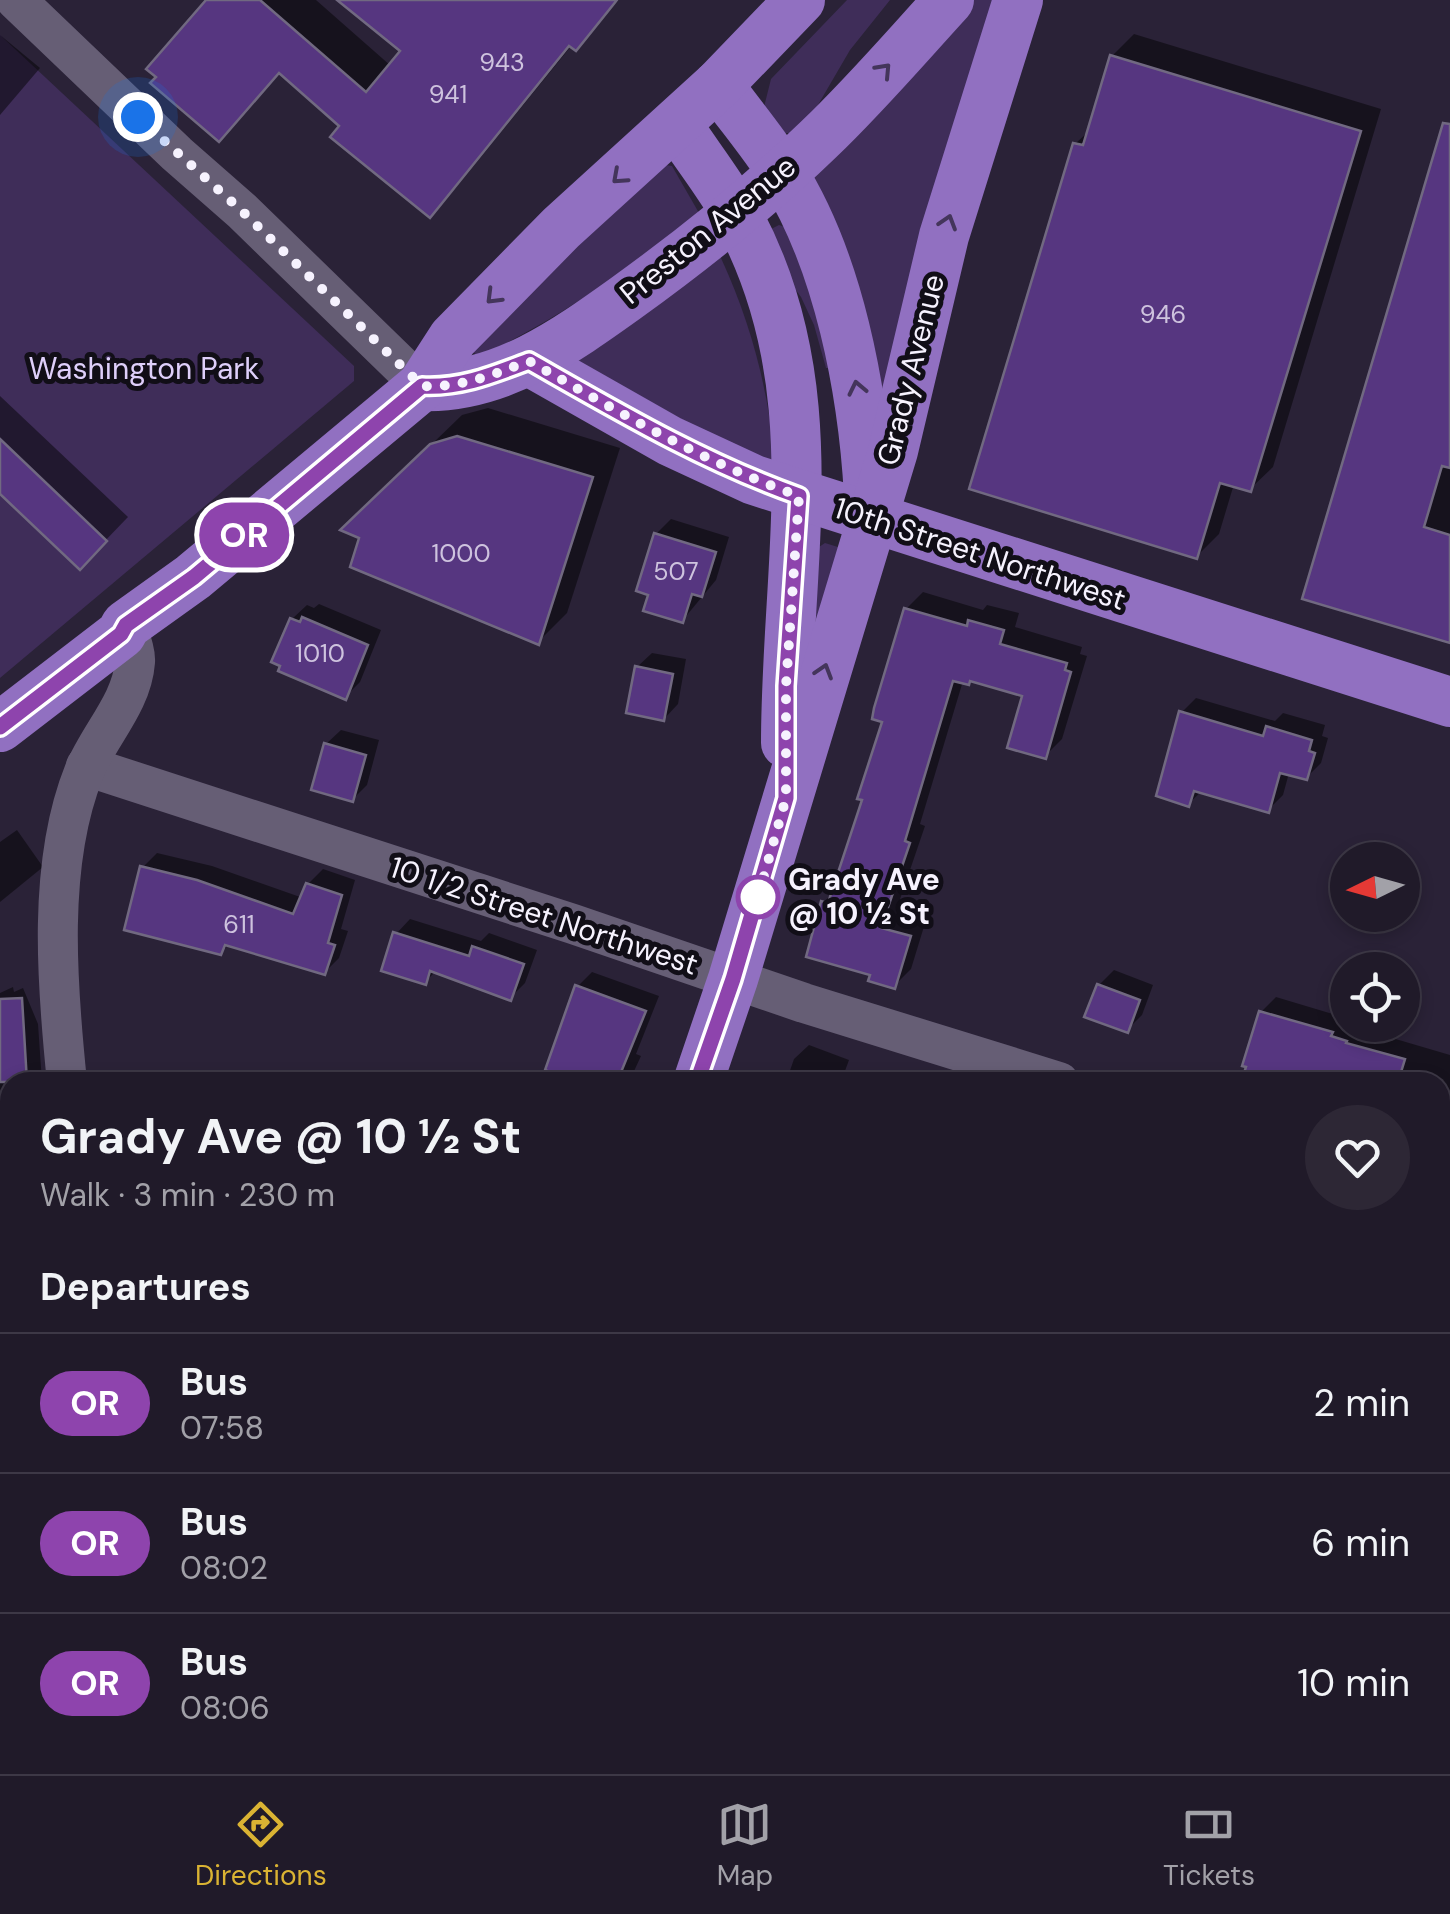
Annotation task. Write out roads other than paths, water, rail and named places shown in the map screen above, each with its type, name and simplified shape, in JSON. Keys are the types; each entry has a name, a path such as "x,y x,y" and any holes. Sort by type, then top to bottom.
{"main road":[{"path":"0,727 121,634 126,625 194,577 422,386 453,338 562,228 718,85 800,0"},
{"name":"Preston Avenue","path":"422,386 450,387 477,381 529,361 591,323 672,265 782,173 846,113 949,0"},
{"name":"Grady Avenue","path":"701,1072 893,451 944,236 1018,0"},
{"path":"718,85 782,173 805,216 841,318 861,407 871,520"},
{"name":"Grady Avenue","path":"676,125 736,213 762,272 793,384 799,496 786,686 786,798"},
{"name":"10th Street Northwest","path":"529,361 670,442 754,480 1450,702"}],"street":[{"path":"16,0 422,386"},
{"path":"66,1072 60,1013 59,922 66,831 86,766 125,698 136,663 126,625"},
{"name":"10 1/2 Street Northwest","path":"86,766 1027,1072"}],"place":[{"name":"Grady Ave @ 10 ½ St","path":"758,897"}],"park label":[{"name":"Washington Park","path":"144,369"}]}
